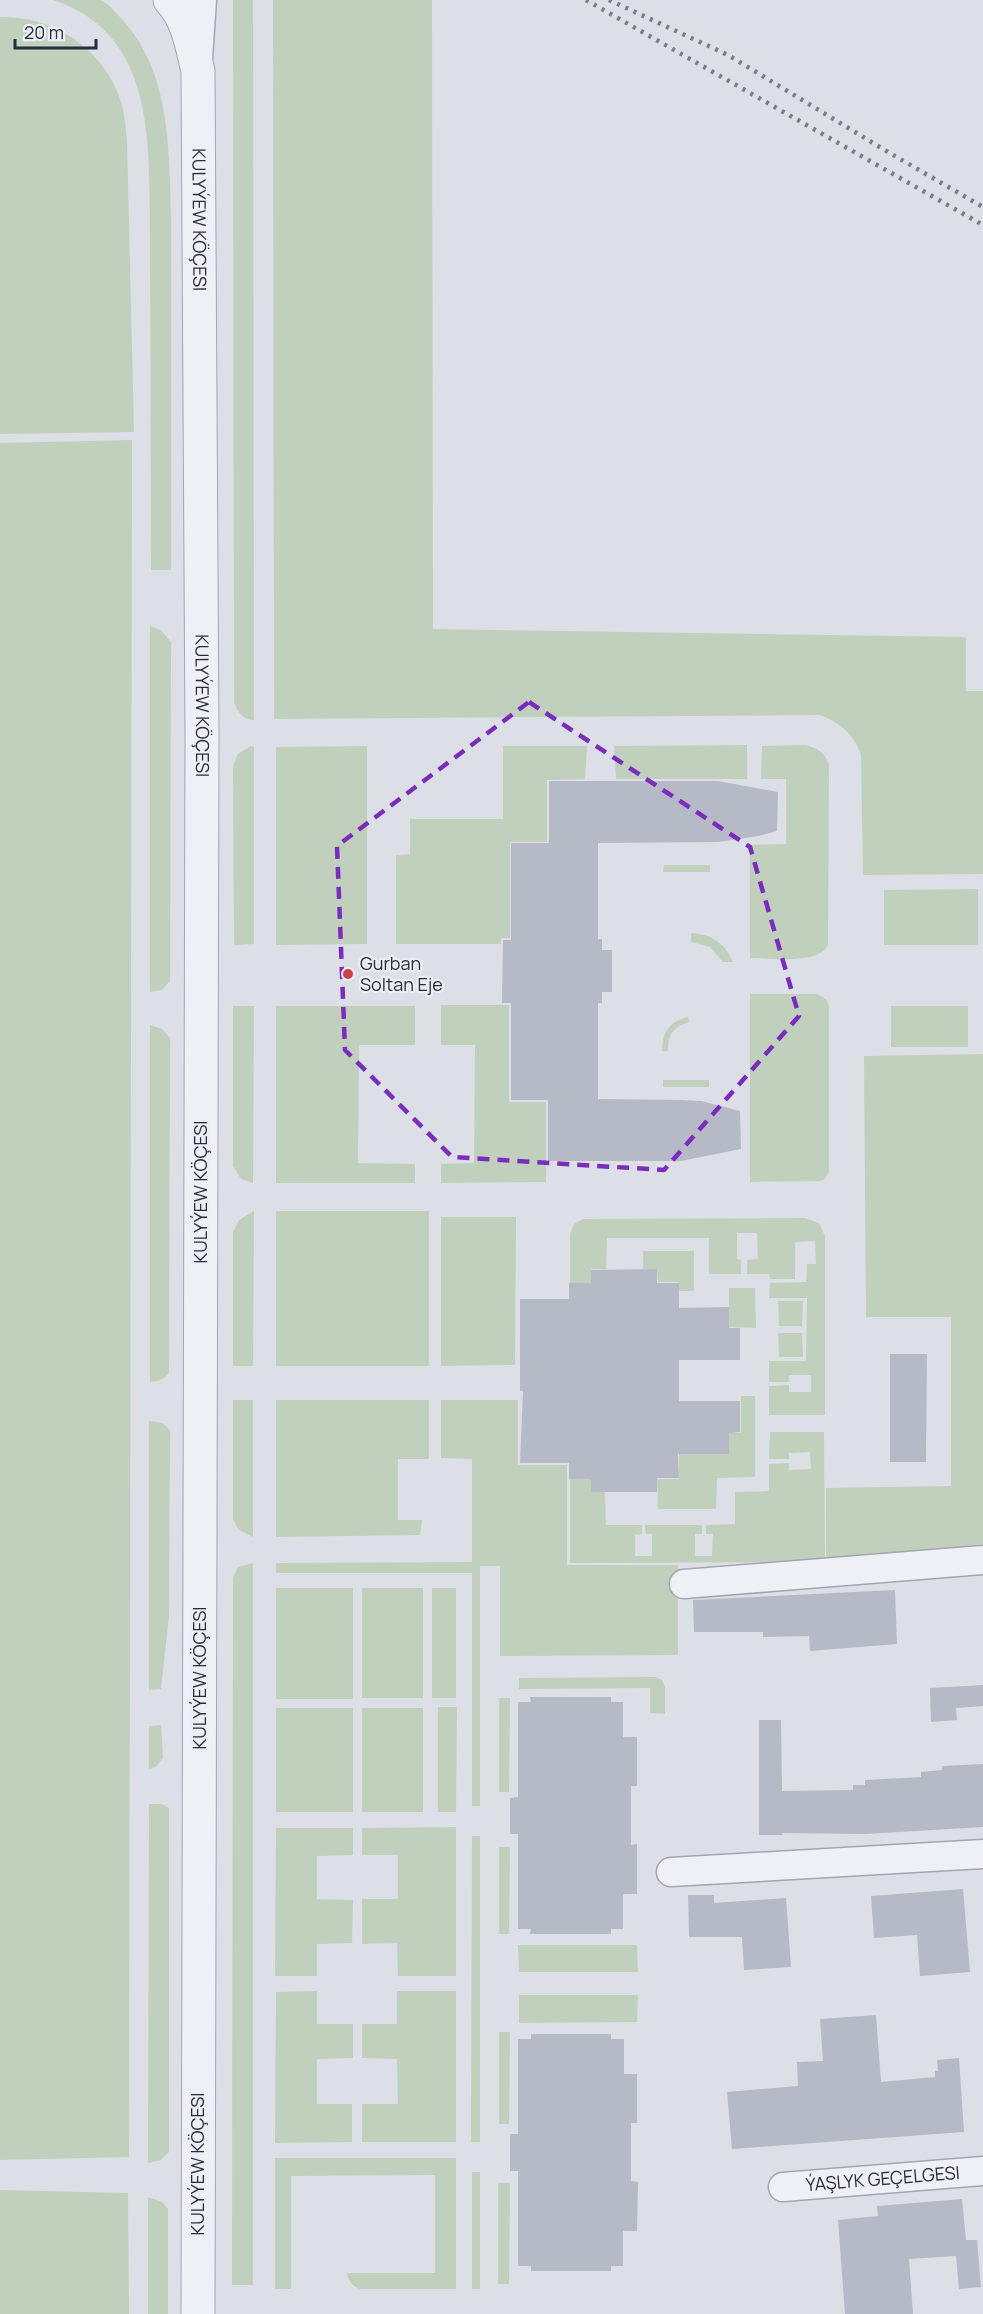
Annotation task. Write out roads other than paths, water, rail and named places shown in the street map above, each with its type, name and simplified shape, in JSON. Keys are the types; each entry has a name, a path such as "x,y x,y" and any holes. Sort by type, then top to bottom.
{"street":[{"name":"KULYÝEW KÖÇESI","path":"170,0 177,7 189,33 198,71 202,734 198,2314"},
{"path":"198,71 202,0"},
{"path":"684,1584 983,1560"},
{"path":"671,1872 983,1854"},
{"name":"ÝAŞLYK GEÇELGESI","path":"783,2187 983,2171"}],"railway":[{"path":"586,0 983,225"},
{"path":"609,0 728,55 983,207"}],"place":[{"name":"Gurban Soltan Eje","path":"348,974"}]}
